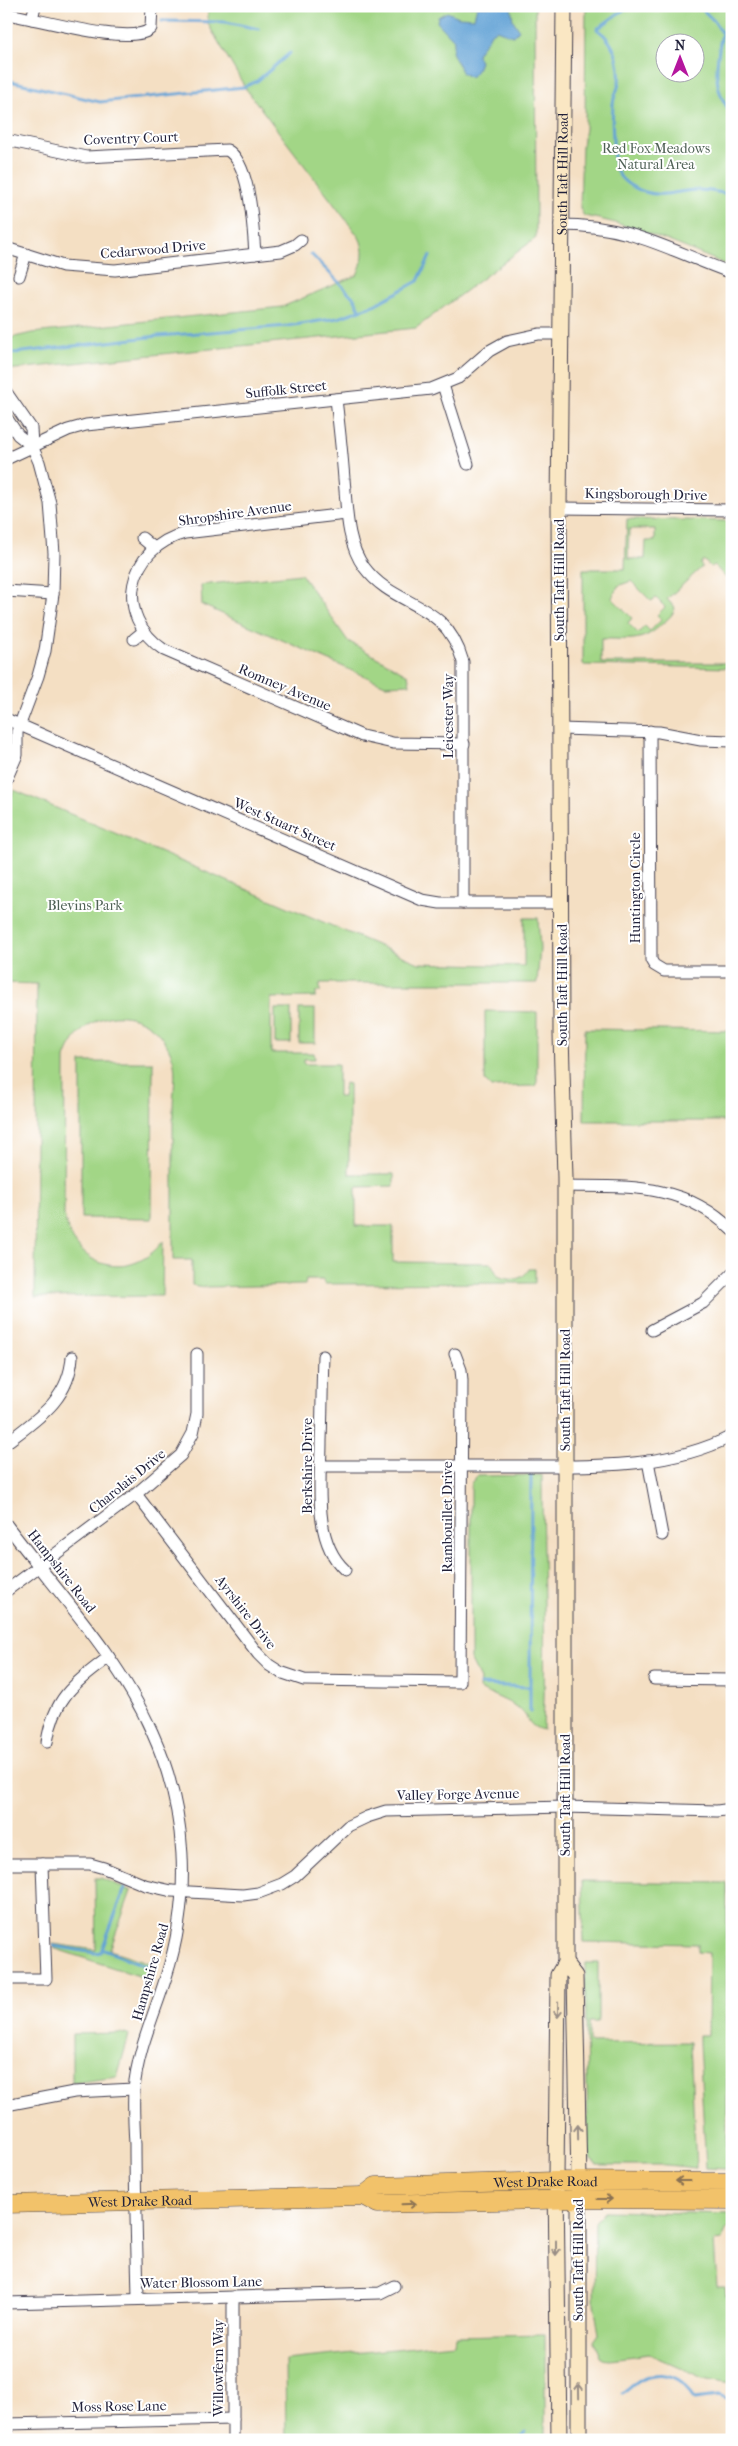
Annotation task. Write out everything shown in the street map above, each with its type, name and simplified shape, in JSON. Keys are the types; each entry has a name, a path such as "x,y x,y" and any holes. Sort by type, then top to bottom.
{"main road":[{"name":"South Taft Hill Road","path":"559,2440 556,2199 558,1974 565,1964 565,1186 561,1034 559,508 560,225 564,6"},
{"name":"South Taft Hill Road","path":"565,1964 575,1976 579,2181 579,2440"},
{"name":"West Drake Road","path":"363,2196 376,2186 556,2181 732,2182"},
{"name":"West Drake Road","path":"6,2204 363,2196 378,2204 556,2199 732,2200"}],"street":[{"path":"32,19 35,6"},
{"path":"6,14 94,32 141,34 151,28 152,6"},
{"name":"Coventry Court","path":"6,140 86,157 227,150 233,152 239,162 250,201 255,254"},
{"path":"560,225 593,225 631,233 732,273"},
{"name":"Cedarwood Drive","path":"6,248 63,266 116,270 289,249 300,240"},
{"path":"19,276 26,254"},
{"name":"Suffolk Street","path":"6,459 68,430 86,425 431,389 443,385 471,368 489,351 507,341 539,334 560,334"},
{"path":"443,385 468,464"},
{"path":"6,392 31,428 32,446 39,462 50,503 54,553 53,594 45,651 38,676 18,728 17,755 6,780"},
{"name":"Leicester Way","path":"336,399 346,514 356,552 373,577 388,590 431,613 448,631 456,644 463,662 463,903"},
{"path":"6,417 18,435 32,446"},
{"name":"Kingsborough Drive","path":"559,508 732,510"},
{"name":"Shropshire Avenue","path":"133,595 136,575 140,565 154,548 169,538 186,532 346,514"},
{"path":"142,538 154,548"},
{"path":"6,590 53,594"},
{"name":"Romney Avenue","path":"133,595 135,612 144,631 164,650 362,736 392,743 464,744"},
{"path":"134,639 144,631"},
{"name":"West Stuart Street","path":"6,720 18,728 406,894 440,903 562,903"},
{"path":"6,742 18,728"},
{"path":"560,730 650,731 701,740 732,741"},
{"name":"Huntington Circle","path":"650,731 651,960 654,965 664,971 732,972"},
{"path":"565,1186 633,1187 673,1194 711,1212 732,1230"},
{"path":"652,1330 704,1303 732,1274"},
{"name":"Charolais Drive","path":"6,1591 136,1494 171,1466 181,1455 193,1433 197,1414 197,1354"},
{"name":"Rambouillet Drive","path":"454,1354 461,1370 462,1380 460,1682"},
{"name":"Berkshire Drive","path":"323,1356 321,1503 325,1532 336,1562 345,1570"},
{"path":"6,1443 57,1401 68,1382 72,1357"},
{"path":"321,1466 565,1466 648,1461 692,1453 732,1436"},
{"path":"648,1461 662,1535"},
{"name":"Ayrshire Drive","path":"136,1494 258,1654 268,1665 280,1672 292,1677 318,1682 460,1682"},
{"name":"Hampshire Road","path":"6,1524 38,1568 109,1657 142,1710 154,1734 174,1792 183,1852 183,1892 175,1947 146,2041 134,2089 138,2299"},
{"path":"48,1742 50,1725 60,1701 79,1680 109,1657"},
{"path":"654,1680 732,1680"},
{"name":"Valley Forge Avenue","path":"6,1864 90,1864 158,1889 183,1892 243,1894 270,1889 295,1876 348,1826 367,1816 386,1811 565,1807 717,1811 732,1809"},
{"path":"6,1979 46,1979 42,1864"},
{"path":"6,2105 74,2092 134,2089"},
{"name":"Water Blossom Lane","path":"6,2303 380,2293 394,2286"},
{"name":"Willowfern Way","path":"233,2297 233,2440"},
{"name":"Moss Rose Lane","path":"6,2424 233,2419"}],"green space":[{"path":"208,6 535,6 536,238 416,328 6,370 6,339 32,333 282,307 357,275 363,256 359,237 246,89 208,24"},
{"name":"Red Fox Meadows Natural Area","path":"586,6 732,6 732,267 641,231 584,216 580,208 582,145 585,129"},
{"path":"627,519 732,521 732,584 714,565 711,567 703,560 700,564 702,567 667,599 675,608 672,615 655,630 648,635 634,639 601,639 601,663 732,663 732,668 583,665 583,569 625,569","holes":["629,529 655,529 655,541 646,541 645,559 628,559","631,581 651,601 656,598 665,607 657,615 661,620 650,631 645,626 638,633 628,623 632,618 612,598 618,586"]},
{"path":"301,574 348,641 408,675 410,684 385,685 202,605 201,585"},
{"name":"Blevins Park","path":"14,790 419,963 524,966 524,918 538,918 540,949 537,983 320,983 320,992 316,992 316,997 271,998 271,1053 314,1053 315,1059 304,1059 304,1064 338,1064 338,1097 343,1097 345,1083 349,1084 349,1174 394,1174 394,1186 356,1187 356,1226 393,1226 393,1262 491,1263 498,1276 512,1279 520,1278 529,1269 535,1269 535,1283 324,1284 323,1280 306,1280 305,1285 204,1287 192,1285 192,1260 173,1260 173,1108 175,1077 173,1059 164,1040 151,1026 135,1018 119,1016 103,1018 87,1026 74,1040 65,1058 64,1215 69,1233 79,1247 91,1258 104,1264 120,1266 135,1263 150,1255 163,1241 162,1296 35,1297 37,984 6,983 6,808"},
{"path":"275,1009 291,1009 291,1043 275,1043"},
{"path":"299,1009 315,1009 315,1043 299,1043"},
{"path":"485,1011 537,1012 537,1082 535,1086 491,1087 485,1081"},
{"path":"585,1029 732,1031 732,1121 584,1121"},
{"path":"81,1062 153,1062 152,1219 81,1218"},
{"path":"542,1475 543,1730 531,1724 518,1708 479,1689 480,1679 471,1661 471,1483 477,1476"},
{"path":"95,1878 101,1878 131,1891 110,1950 153,1964 148,1979 53,1948 53,1944 96,1950"},
{"path":"582,1881 727,1883 727,2169 706,2168 699,2035 708,2035 709,1953 698,1952 698,1944 584,1942"},
{"path":"585,1963 598,1963 598,2022 589,2022 589,2043 690,2042 696,2168 667,2165 597,2165 591,2160 588,2147"},
{"path":"121,2033 129,2035 117,2077 72,2083 72,2034"},
{"path":"604,2211 732,2214 732,2225 726,2230 722,2240 714,2241 717,2287 725,2287 726,2295 732,2295 732,2383 703,2378 649,2354 610,2359 601,2358 594,2341 599,2334 594,2304 595,2222"},
{"path":"545,2334 545,2440 286,2440 285,2360 454,2343 455,2336"}],"water":[{"path":"477,6 511,6 513,20 519,30 513,36 496,30 491,33 478,52 477,55 480,62 476,72 470,77 462,73 452,52 454,40 437,22 438,17 447,12 459,17 474,18"}],"waterway":[{"path":"629,6 597,29 612,46 619,67 619,83 613,102 612,122 614,158 618,173 627,184 652,194 691,190 732,194"},
{"path":"699,6 714,21 722,33 717,65 718,85 725,104 732,113"},
{"path":"162,21 226,22 259,29"},
{"path":"6,80 100,102 244,87 257,81 290,53"},
{"path":"311,254 355,299 360,310"},
{"path":"6,354 158,336 288,326 338,318 374,305 418,281 430,256"},
{"path":"530,1687 531,1475"},
{"path":"480,1685 530,1687 530,1711"},
{"path":"53,1946 95,1953 101,1952 125,1888"},
{"path":"104,1950 152,1968"},
{"path":"622,2393 643,2378 661,2374 678,2379 694,2399 718,2396 729,2400 732,2405"},
{"path":"519,2440 526,2432"}]}
